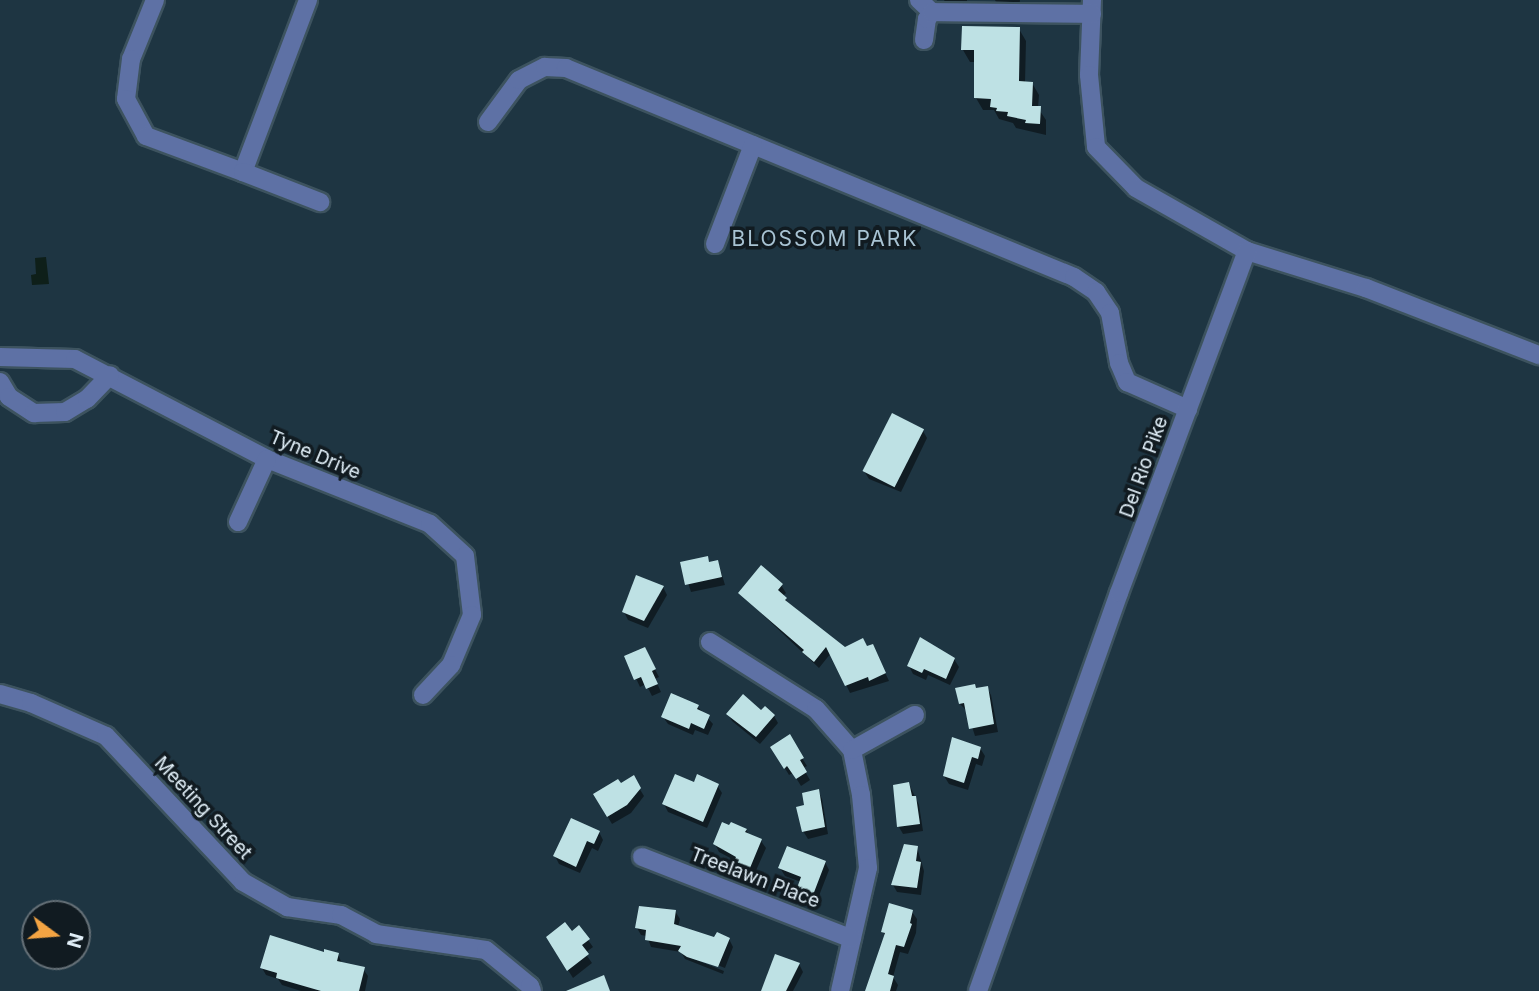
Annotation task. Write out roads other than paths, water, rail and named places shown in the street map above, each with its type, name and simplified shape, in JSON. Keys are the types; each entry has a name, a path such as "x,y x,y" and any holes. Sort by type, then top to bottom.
{"street":[{"path":"155,0 131,59 126,99 146,136 320,202"},
{"path":"243,172 308,0"},
{"path":"924,40 926,6 1092,7 1089,75 1096,147 1136,188 1247,251 1366,288 1539,355"},
{"path":"488,122 519,80 545,68 566,68 1074,277 1096,292 1110,313 1119,363 1127,382 1188,409"},
{"path":"715,244 753,145"},
{"name":"Del Rio Pike","path":"978,991 1247,251"},
{"name":"Tyne Drive","path":"0,357 75,359 267,459 430,524 465,556 472,615 451,665 423,695"},
{"path":"0,382 9,397 34,413 65,412 87,400 110,375"},
{"path":"238,522 267,459"},
{"path":"710,642 816,709 852,750 861,795 868,868 840,991"},
{"name":"Meeting Street","path":"0,694 30,703 106,737 243,882 287,906 341,915 376,934 486,950 530,986 532,991"},
{"path":"852,750 915,715"},
{"name":"Treelawn Place","path":"642,857 852,939"}],"district":[{"name":"BLOSSOM PARK","path":"825,239"}]}
